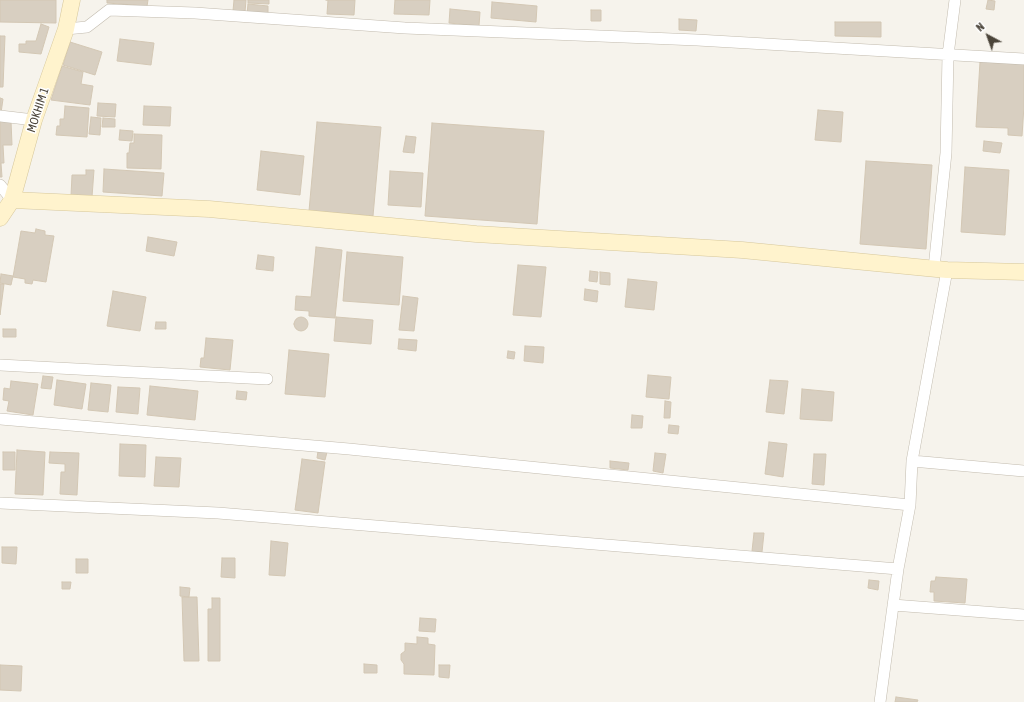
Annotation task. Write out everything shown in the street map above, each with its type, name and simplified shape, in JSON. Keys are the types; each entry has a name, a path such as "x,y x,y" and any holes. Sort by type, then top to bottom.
{"street":[{"name":"MOKHIM 1","path":"0,218 12,200 34,120 66,29 72,0"},
{"path":"880,702 898,569 910,505 912,461 941,269 948,56 955,0"},
{"path":"66,29 87,27 109,10 196,14 405,28 697,40 1024,60"},
{"path":"0,116 34,120"},
{"path":"0,185 12,200 209,209 476,234 742,250 941,269 1024,272"},
{"path":"0,365 267,379"},
{"path":"0,419 349,449 910,505"},
{"path":"912,461 1024,470"},
{"path":"0,503 218,514 898,569"},
{"path":"893,605 1024,615"}],"building":[{"path":"0,0 56,0 56,23 0,22"},
{"path":"107,0 148,0 147,6 107,3"},
{"path":"234,0 246,0 245,12 233,11"},
{"path":"248,0 269,0 269,4 248,3"},
{"path":"328,0 355,0 354,15 327,14"},
{"path":"395,0 430,0 429,15 394,14"},
{"path":"988,0 995,1 994,10 986,9"},
{"path":"492,2 537,6 536,22 491,18"},
{"path":"248,4 268,6 268,15 247,14"},
{"path":"450,9 480,12 479,26 449,23"},
{"path":"591,10 601,10 601,21 591,21"},
{"path":"679,19 697,20 696,31 679,30"},
{"path":"835,22 881,22 881,37 835,36"},
{"path":"41,24 49,27 41,54 19,52 19,44 26,44 26,41 36,41"},
{"path":"0,36 5,36 3,87 0,87"},
{"path":"120,39 154,43 151,65 117,61"},
{"path":"70,42 102,52 95,75 63,65"},
{"path":"980,62 1024,64 1022,136 1008,135 1008,128 976,127"},
{"path":"62,66 83,72 81,84 93,86 90,105 51,100"},
{"path":"0,98 3,99 1,113 0,112"},
{"path":"98,103 116,104 115,117 97,116"},
{"path":"65,106 89,108 87,137 56,135 57,126 60,126 60,119 64,119"},
{"path":"144,106 171,107 170,126 143,125"},
{"path":"818,110 843,112 841,142 815,140"},
{"path":"91,117 101,118 100,135 89,134"},
{"path":"103,118 115,119 115,127 102,127"},
{"path":"0,121 11,121 12,145 3,145 4,163 1,163 2,177 0,177"},
{"path":"317,122 381,127 373,216 309,211"},
{"path":"432,123 544,131 537,224 425,216"},
{"path":"120,130 133,131 132,141 119,140"},
{"path":"134,134 162,135 161,169 127,168 127,153 129,153 130,143 134,143"},
{"path":"406,136 416,137 414,153 403,152"},
{"path":"984,141 1002,143 1000,153 983,151"},
{"path":"261,151 304,156 300,195 257,190"},
{"path":"866,161 932,165 926,249 860,244"},
{"path":"965,167 1009,170 1005,235 961,232"},
{"path":"104,169 164,173 162,196 103,192"},
{"path":"86,170 94,170 92,197 71,196 72,175 86,175"},
{"path":"390,171 423,173 421,207 388,205"},
{"path":"36,229 45,231 45,235 54,236 46,282 33,280 32,284 25,283 25,279 13,277 21,231 35,233"},
{"path":"148,237 177,242 174,256 146,251"},
{"path":"316,247 342,250 335,318 309,316 309,311 295,310 296,296 311,297"},
{"path":"347,252 403,257 399,305 343,301"},
{"path":"258,255 274,257 273,271 256,269"},
{"path":"518,265 546,267 541,317 513,315"},
{"path":"590,271 598,272 597,282 589,281"},
{"path":"600,272 610,273 610,285 600,284"},
{"path":"1,274 13,276 11,285 0,283"},
{"path":"628,279 657,282 654,310 625,307"},
{"path":"0,284 4,284 0,315"},
{"path":"585,289 598,291 597,302 584,300"},
{"path":"113,291 146,297 140,331 107,326"},
{"path":"403,296 418,298 414,331 399,330"},
{"path":"298,317 304,317 308,321 308,327 304,331 298,331 294,327 294,321"},
{"path":"336,317 373,320 371,344 334,341"},
{"path":"156,322 166,322 166,329 155,329"},
{"path":"3,329 16,329 16,337 3,337"},
{"path":"206,338 233,340 230,370 200,367 201,358 204,358"},
{"path":"399,339 417,340 416,351 398,349"},
{"path":"525,346 544,347 543,363 524,361"},
{"path":"289,350 329,354 325,397 285,394"},
{"path":"508,351 515,352 514,359 507,358"},
{"path":"648,375 671,377 669,399 646,397"},
{"path":"43,376 53,377 51,389 41,388"},
{"path":"57,380 86,384 82,409 54,405"},
{"path":"770,380 788,381 784,414 766,412"},
{"path":"11,381 38,384 33,415 7,411 9,401 3,400 4,388 10,389"},
{"path":"91,383 111,385 108,412 88,410"},
{"path":"150,386 198,391 195,420 147,415"},
{"path":"118,387 140,388 138,414 116,412"},
{"path":"802,389 834,392 832,421 800,419"},
{"path":"237,391 247,392 246,400 236,399"},
{"path":"665,401 671,402 670,418 664,418"},
{"path":"632,415 643,416 642,428 631,428"},
{"path":"669,425 679,426 678,434 668,433"},
{"path":"769,442 787,444 783,477 765,474"},
{"path":"120,444 146,445 145,477 119,476"},
{"path":"17,450 45,452 43,495 15,494"},
{"path":"318,451 327,452 325,460 317,458"},
{"path":"3,452 15,452 15,470 3,470"},
{"path":"50,452 79,453 77,495 60,494 61,472 65,472 65,464 49,463"},
{"path":"655,453 666,454 663,473 653,471"},
{"path":"814,454 826,454 824,485 812,484"},
{"path":"156,457 181,458 179,487 154,486"},
{"path":"302,459 325,462 318,513 295,510"},
{"path":"610,461 629,463 628,470 610,468"},
{"path":"754,533 764,533 762,552 752,551"},
{"path":"271,541 288,543 285,576 269,575"},
{"path":"2,547 17,547 16,564 2,563"},
{"path":"222,558 235,558 235,578 221,577"},
{"path":"76,559 88,559 88,573 76,573"},
{"path":"936,577 967,579 965,603 934,601 934,592 930,592 931,581 935,581"},
{"path":"869,580 879,581 878,590 868,588"},
{"path":"62,582 71,582 70,589 62,589"},
{"path":"180,587 190,588 189,597 180,596"},
{"path":"182,597 197,597 199,661 184,661"},
{"path":"212,598 220,598 220,661 208,661 208,609 212,609"},
{"path":"420,618 436,619 435,632 419,631"},
{"path":"417,637 428,638 428,644 435,645 434,675 404,674 404,664 401,660 401,654 405,651 405,643 417,644"},
{"path":"364,664 377,665 377,673 364,673"},
{"path":"0,665 22,666 21,691 0,690"},
{"path":"439,665 450,665 449,678 439,677"},
{"path":"896,697 918,700 917,702 895,702"}]}
